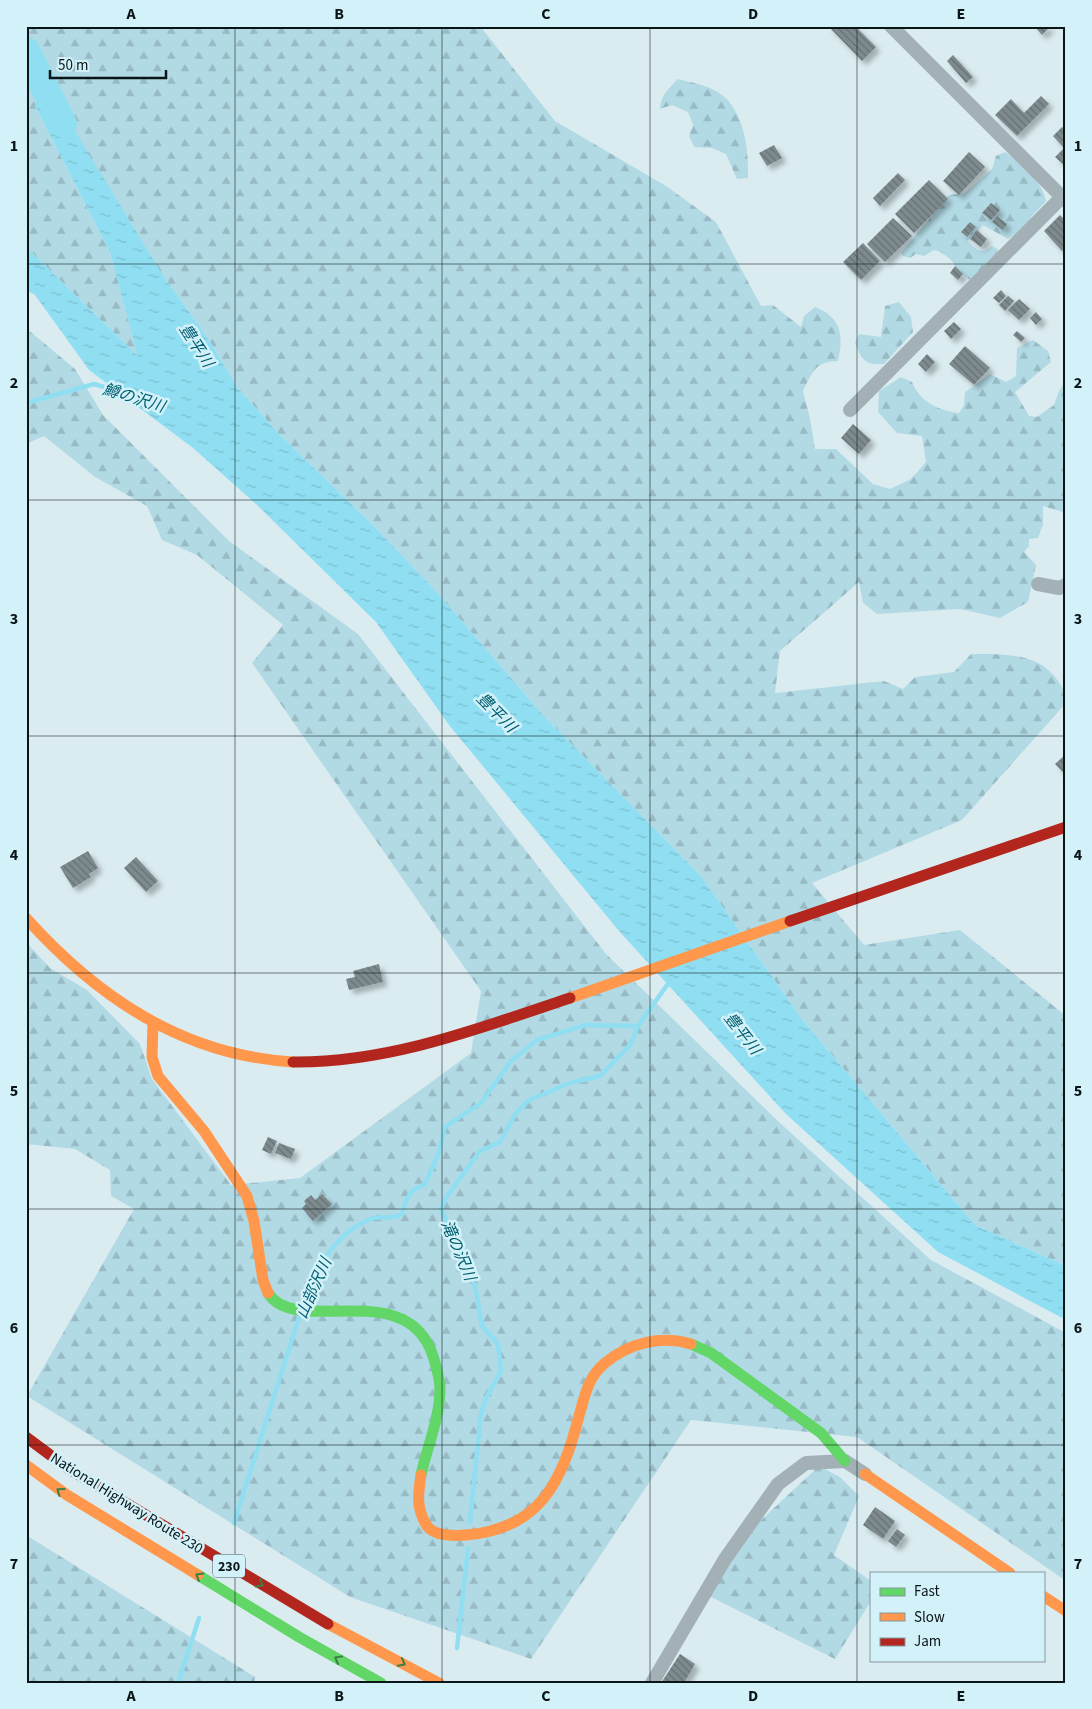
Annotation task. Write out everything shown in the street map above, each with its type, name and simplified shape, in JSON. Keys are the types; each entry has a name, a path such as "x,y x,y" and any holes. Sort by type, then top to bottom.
{"main road":[{"path":"26,918 43,938 99,989 152,1023 200,1044 230,1052 263,1059 321,1062 355,1059 405,1049 460,1034 593,991 845,901 1066,827"},
{"path":"152,1023 150,1051 158,1076 195,1122 248,1198 258,1240 264,1283 272,1300 293,1309 386,1312 408,1321 425,1337 434,1360 440,1391 416,1498 424,1524 436,1533 456,1537 491,1533 517,1521 538,1506 552,1490 562,1471 589,1381 607,1362 623,1351 646,1342 674,1339 695,1344 711,1353 821,1433 845,1462"},
{"name":"National Highway Route 230","path":"26,1437 69,1468 307,1613 440,1683"},
{"name":"National Highway Route 230","path":"26,1465 67,1495 300,1638 381,1683"},
{"path":"865,1474 1009,1572"},
{"path":"1044,1597 1066,1611"}],"street":[{"path":"850,410 1064,199 891,26"},
{"path":"1038,584 1059,588 1066,585"},
{"path":"652,1683 725,1559 778,1484 806,1463 845,1462 865,1474"}],"green space":[{"path":"26,26 480,26 555,121 666,186 716,222 761,306 773,305 801,327 804,316 815,307 830,316 835,322 840,335 841,343 838,361 824,363 815,369 803,391 815,449 836,449 873,484 890,489 911,479 926,462 922,436 897,433 878,412 879,391 901,377 912,382 920,395 931,404 944,410 959,413 964,405 965,392 990,374 1006,382 1016,376 1017,348 1033,340 1048,351 1051,362 1015,392 1029,416 1037,417 1054,405 1059,391 1066,381 1066,513 1043,506 1043,524 1038,538 1029,539 1029,546 1024,552 1036,565 1028,602 1000,618 960,609 877,614 863,603 859,582 780,651 775,693 884,681 903,689 915,677 954,672 971,654 1007,655 1030,660 1050,672 1063,689 1066,703 962,820 812,883 864,945 960,930 1066,1016 1066,1266 975,1225 801,1018 701,876 543,715 434,589 374,526 280,435 238,388 207,337 164,277 35,106 110,252 139,357 26,247"},
{"path":"678,79 712,89 723,96 731,105 738,115 745,140 748,178 737,179 726,154 712,148 694,147 689,136 693,125 688,112 672,105 660,109 663,96"},
{"path":"1005,152 1036,180 1044,194 1046,201 1031,217 1027,228 1008,239 983,225 967,241 978,250 985,251 992,246 999,250 972,281 941,252 934,250 924,256 916,254 910,258 903,256 901,253 949,195 965,193 992,169 996,156"},
{"path":"899,302 911,317 913,332 884,364 872,364 862,357 855,343 859,334 881,337 885,306"},
{"path":"26,328 75,369 103,415 229,541 358,634 606,954 780,1123 931,1260 1066,1333 1066,1581 857,1437 691,1420 531,1659 350,1597 27,1396 134,1209 111,1196 110,1170 75,1149 26,1144 26,942 50,968 87,990 140,1044 152,1079 231,1185 300,1178 471,1053 481,991 252,663 283,625 197,555 162,540 147,506 95,477 44,436 26,444"},
{"path":"819,1466 840,1477 859,1496 834,1555 870,1580 870,1603 835,1659 709,1596 742,1538"},
{"path":"26,1535 255,1677 254,1683 26,1683"}],"water":[{"path":"48,87 164,277 207,337 238,388 280,435 374,526 434,589 543,715 701,876 801,1018 975,1225 1066,1266 1066,1320 938,1252 785,1113 619,931 449,725 376,622 256,504 193,448 89,370 35,295 26,290 26,247 138,356 110,252 35,106"}],"building":[{"path":"828,26 855,26 876,47 862,61"},
{"path":"1034,26 1051,26 1042,35"},
{"path":"953,55 973,77 966,83 947,61"},
{"path":"1041,96 1049,104 1017,136 995,115 1011,99 1024,113"},
{"path":"1062,127 1066,130 1066,167 1055,157 1064,148 1053,136"},
{"path":"774,145 782,158 767,166 759,153"},
{"path":"969,152 985,167 959,195 943,181"},
{"path":"898,173 905,180 880,206 873,198"},
{"path":"929,180 948,199 914,233 895,214"},
{"path":"991,203 1000,210 991,220 982,213"},
{"path":"1060,215 1066,221 1066,247 1062,251 1044,231"},
{"path":"997,216 1007,224 1003,230 992,222"},
{"path":"893,218 912,236 885,262 867,244"},
{"path":"970,222 976,227 967,237 961,232"},
{"path":"977,230 987,239 981,247 970,239"},
{"path":"863,243 880,261 861,280 843,262"},
{"path":"955,266 963,274 958,280 950,273"},
{"path":"1001,290 1006,296 999,303 993,298"},
{"path":"1008,296 1014,301 1005,311 999,305"},
{"path":"1019,299 1030,309 1019,320 1008,310"},
{"path":"1036,312 1042,319 1036,325 1030,318"},
{"path":"954,322 961,329 951,339 944,331"},
{"path":"1017,331 1025,338 1021,342 1013,335"},
{"path":"965,346 990,368 974,385 949,364"},
{"path":"927,354 935,362 926,372 918,364"},
{"path":"853,424 871,440 859,454 841,438"},
{"path":"1066,754 1066,775 1055,764"},
{"path":"88,851 98,868 89,874 91,877 73,888 60,867"},
{"path":"136,857 158,881 146,892 124,868"},
{"path":"379,964 383,982 349,990 346,979 355,977 353,971"},
{"path":"268,1137 277,1141 271,1154 262,1150"},
{"path":"279,1143 295,1149 291,1159 275,1153"},
{"path":"322,1194 332,1204 313,1221 302,1208 306,1204 304,1201 311,1195 315,1200"},
{"path":"875,1507 895,1521 883,1539 863,1525"},
{"path":"897,1529 905,1535 896,1547 888,1541"},
{"path":"680,1654 695,1664 684,1683 661,1683"}],"waterway":[{"name":"豊平川","path":"26,51 63,124"},
{"name":"鱒の沢川","path":"26,403 94,384 121,392"},
{"name":"滝の沢川","path":"470,1522 481,1413 487,1396 501,1371 498,1344 482,1326 475,1286 441,1209 447,1196 480,1151 500,1142 516,1113 529,1100 570,1083 600,1076 631,1044 638,1026 670,981"},
{"name":"山部沢川","path":"304,1305 320,1267 327,1255 344,1235 372,1218 394,1217 402,1214 406,1200 412,1191 425,1184 438,1155 445,1127 481,1103 511,1061 537,1040 585,1025 638,1026"},
{"name":"山部沢川","path":"234,1523 300,1314"},
{"name":"滝の沢川","path":"457,1648 468,1548"},
{"name":"山部沢川","path":"178,1683 199,1618"}],"traffic: fast":[{"path":"268,1293 282,1305 302,1310 377,1312 400,1318 420,1332 433,1356 439,1376 440,1389 436,1422 421,1475"},
{"path":"691,1344 711,1353 821,1433 845,1461"},
{"path":"198,1575 299,1637 381,1683"}],"traffic: slow":[{"path":"26,918 83,973 113,997 145,1017 179,1034 215,1048 253,1057 293,1062"},
{"path":"570,998 790,921"},
{"path":"153,1023 152,1057 158,1076 204,1131 247,1196 254,1221 263,1280 268,1293"},
{"path":"421,1475 419,1507 423,1520 434,1532 466,1535 492,1531 513,1523 530,1512 544,1498 556,1481 565,1461 588,1387 599,1368 624,1350 646,1343 668,1340 691,1344"},
{"path":"26,1465 67,1495 198,1575"},
{"path":"865,1474 1009,1572"},
{"path":"1044,1597 1066,1611"},
{"path":"328,1624 439,1683"}],"traffic: jam":[{"path":"790,921 1066,827"},
{"path":"293,1062 329,1061 364,1057 434,1042 570,998"},
{"path":"26,1437 69,1469 328,1624"}]}
